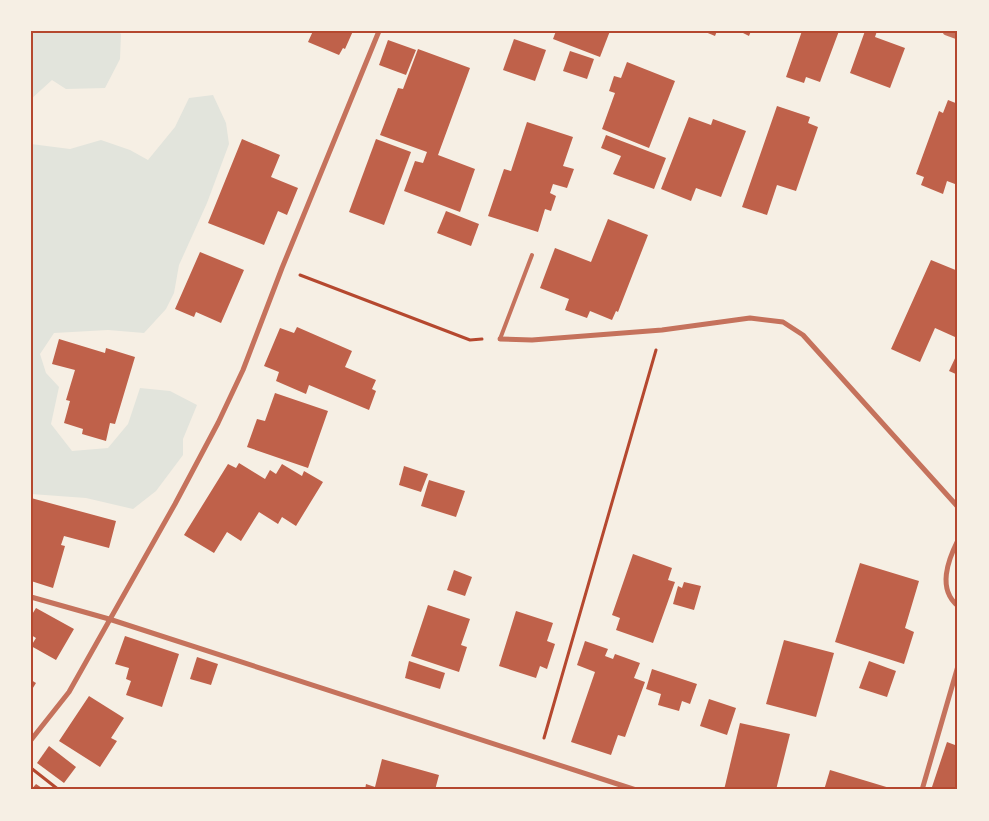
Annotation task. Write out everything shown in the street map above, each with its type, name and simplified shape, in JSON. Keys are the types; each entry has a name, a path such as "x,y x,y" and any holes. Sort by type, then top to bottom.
{"street":[{"path":"31,740 69,692 175,504 218,423 243,370 282,268 379,31"},
{"path":"947,31 958,36"},
{"path":"500,339 532,340 662,330 750,318 783,322 803,335 958,507"},
{"path":"958,540 949,558 945,586 954,604 958,606"},
{"path":"31,596 109,619 636,790"},
{"path":"922,790 958,666"}],"lane":[{"path":"500,339 532,255"}],"path":[{"path":"282,268 470,340 500,339"},
{"path":"538,758 662,330"},
{"path":"31,768 59,790"}],"shaded area":[{"path":"31,31 118,31 121,34 120,59 105,88 66,89 52,80 31,99"},
{"path":"213,95 226,123 229,144 207,203 179,265 174,293 166,309 144,333 108,330 54,333 40,354 46,373 59,387 51,424 72,451 108,448 128,424 140,388 170,391 197,405 183,439 183,455 156,491 133,509 86,498 31,494 31,144 70,149 101,140 130,150 148,160 175,127 189,98"}],"building":[{"path":"313,31 353,31 345,49 343,48 339,55 308,42"},
{"path":"556,31 610,31 600,57 553,39"},
{"path":"703,31 717,31 715,36"},
{"path":"739,31 751,31 749,36"},
{"path":"802,31 839,31 820,82 806,77 804,83 786,77"},
{"path":"865,31 877,31 875,37 905,48 890,88 850,73"},
{"path":"514,39 546,50 535,81 503,70"},
{"path":"388,40 416,50 406,75 379,65"},
{"path":"418,49 470,68 438,155 475,169 460,212 404,191 415,161 423,163 427,152 380,135 398,88 403,89"},
{"path":"570,51 594,59 587,79 563,71"},
{"path":"627,62 675,81 649,148 602,129 615,93 609,91 614,76 621,78"},
{"path":"948,100 958,104 958,176 955,184 947,181 943,194 921,185 924,177 916,174 939,111 943,113"},
{"path":"777,106 810,117 808,123 818,127 796,191 777,185 767,215 742,207"},
{"path":"689,117 711,125 713,119 746,131 721,197 696,188 691,201 661,189"},
{"path":"527,122 573,137 563,166 574,169 567,188 553,184 550,193 556,196 551,211 545,209 538,232 488,216 504,169 511,171"},
{"path":"606,135 666,158 654,189 613,174 621,156 601,148"},
{"path":"242,139 280,155 271,177 298,188 287,215 278,211 264,245 208,223"},
{"path":"376,139 411,152 384,225 349,212"},
{"path":"446,211 479,224 471,246 437,233"},
{"path":"608,219 648,235 618,312 616,311 612,320 590,311 587,318 565,310 569,299 540,288 555,248 591,262"},
{"path":"200,252 244,270 221,323 196,312 194,317 175,309"},
{"path":"931,260 958,271 958,330 955,337 935,328 920,362 891,349"},
{"path":"297,327 352,351 345,367 376,380 372,389 376,391 369,410 309,385 306,394 276,381 279,372 264,366 280,328 294,333"},
{"path":"59,339 105,353 106,348 135,357 115,424 110,423 106,441 82,434 83,429 64,423 70,401 66,400 75,370 52,364"},
{"path":"958,352 958,375 949,371"},
{"path":"275,393 328,411 308,468 247,447 257,419 265,421"},
{"path":"239,463 265,479 270,470 276,474 282,464 302,476 304,471 323,482 296,526 282,517 278,524 259,512 241,541 227,532 214,553 184,535 228,464 236,468"},
{"path":"404,466 428,474 421,492 399,485"},
{"path":"429,480 465,491 456,517 421,506"},
{"path":"31,498 116,521 109,548 64,536 61,545 65,546 53,588 31,581"},
{"path":"633,554 672,568 668,580 675,582 653,643 616,630 620,618 612,615"},
{"path":"860,563 919,581 905,628 914,632 904,664 835,642"},
{"path":"454,570 472,577 465,596 447,590"},
{"path":"684,582 701,586 694,610 673,604 678,586 682,588"},
{"path":"428,605 470,619 461,645 467,647 459,672 411,656"},
{"path":"36,608 74,629 56,660 31,646 36,638 31,635 31,616"},
{"path":"516,611 553,623 547,641 555,644 547,669 540,666 536,678 499,666"},
{"path":"125,636 179,654 162,707 126,695 131,681 126,679 129,668 115,664"},
{"path":"784,640 834,653 816,717 766,704"},
{"path":"585,641 608,649 605,656 613,659 615,654 640,663 634,678 645,682 625,737 618,735 611,755 571,742 595,672 577,665"},
{"path":"197,657 218,664 211,685 190,679"},
{"path":"409,661 445,673 440,689 405,678"},
{"path":"869,661 896,671 887,697 859,688"},
{"path":"652,669 697,684 690,704 682,701 679,711 658,705 661,694 646,689"},
{"path":"31,680 36,683 31,691"},
{"path":"89,696 124,718 111,738 117,741 100,767 59,741"},
{"path":"709,699 736,708 727,735 700,726"},
{"path":"740,723 790,734 776,790 724,790"},
{"path":"958,737 958,790 931,790 947,742 955,745"},
{"path":"49,746 76,767 64,783 37,763"},
{"path":"382,759 439,775 435,790 365,790 366,784 375,787"},
{"path":"830,770 893,789 893,790 824,790"},
{"path":"36,784 45,790 31,790"}]}
